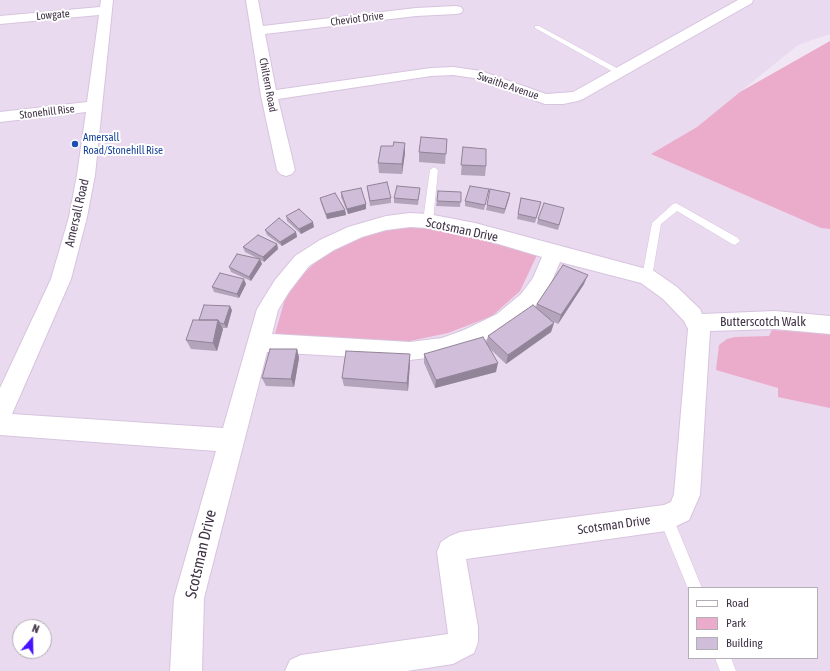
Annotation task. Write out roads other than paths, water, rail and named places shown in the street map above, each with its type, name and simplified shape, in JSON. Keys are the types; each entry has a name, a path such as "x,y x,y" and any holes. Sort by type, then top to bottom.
{"street":[{"name":"Chiltern Road","path":"252,0 269,96 286,170"},
{"name":"Swaithe Avenue","path":"269,96 431,72 453,71 476,74 500,80 524,92 545,99 563,99 578,96 747,0"},
{"name":"Lowgate","path":"0,20 106,5"},
{"name":"Amersall Road","path":"0,414 61,279 78,217 86,175 106,5"},
{"name":"Cheviot Drive","path":"258,31 461,8"},
{"name":"Stonehill Rise","path":"0,117 94,106"},
{"name":"Scotsman Drive","path":"186,671 190,598 231,440 268,309 282,286 302,261 327,245 355,232 386,223 410,220 428,221 475,230 554,253 647,277 670,293 692,315 699,329 687,495 680,511 666,518 460,546 451,552 463,627 463,642 453,648 301,671"},
{"path":"259,342 410,351 442,347 472,337 506,320 528,300 542,282 554,253"},
{"name":"Butterscotch Walk","path":"696,323 775,320 830,325"},
{"path":"0,424 231,440"}],"lane":[{"path":"537,27 620,72"},
{"path":"428,221 434,170"},
{"path":"647,277 657,223 676,206 735,241"},
{"path":"666,518 694,587"},
{"path":"723,659 728,671"}],"place":[{"name":"Amersall Road/Stonehill Rise","path":"75,144"}]}
